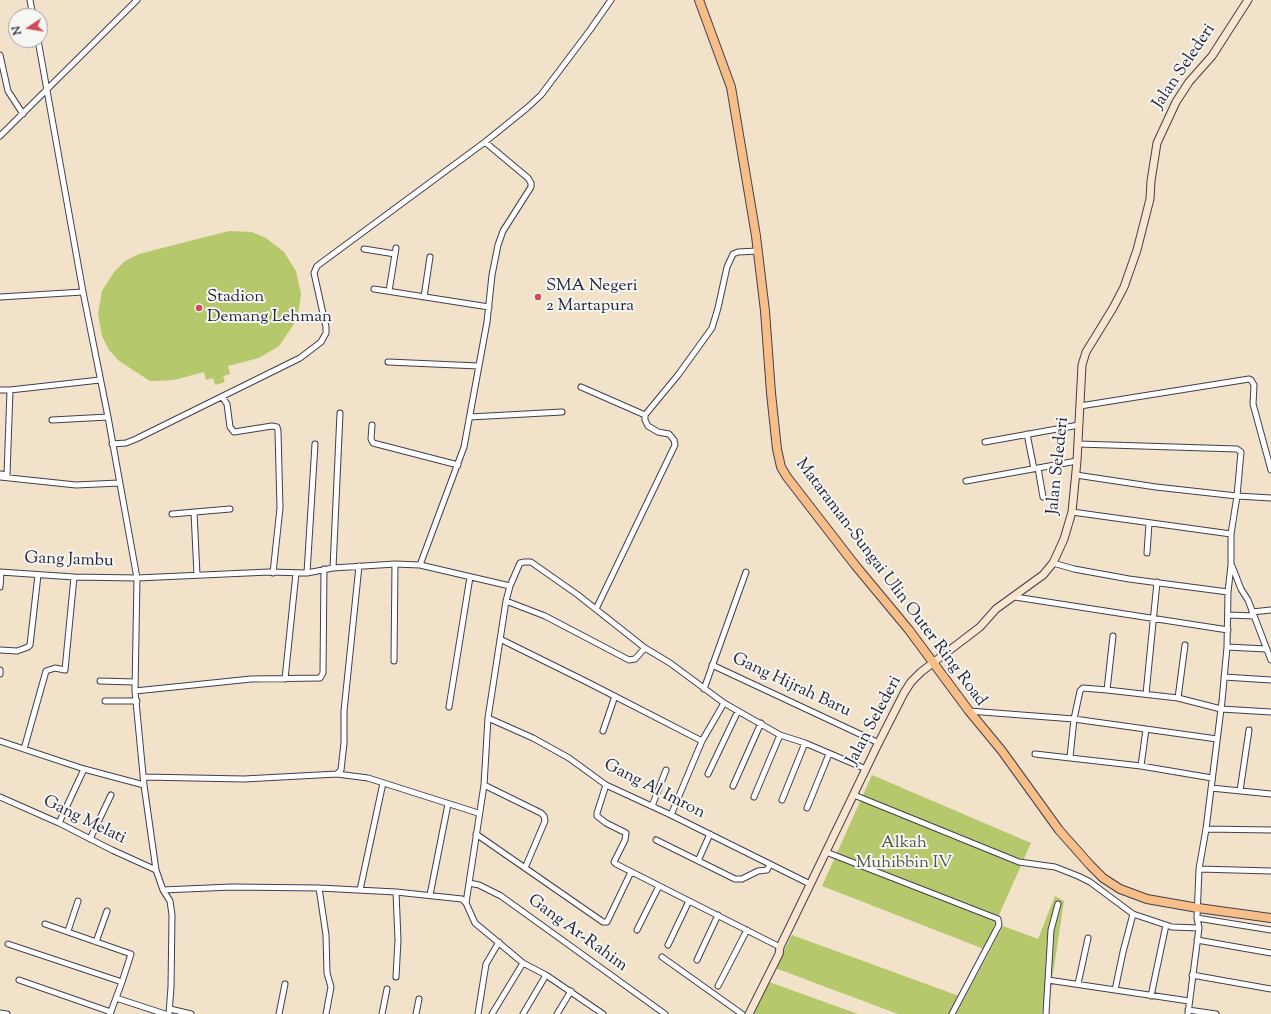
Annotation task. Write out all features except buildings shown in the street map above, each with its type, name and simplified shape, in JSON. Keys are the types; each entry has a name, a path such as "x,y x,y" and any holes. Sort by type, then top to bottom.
{"main road":[{"name":"Mataraman-Sungai Ulin Outer Ring Road","path":"699,0 731,87 758,251 777,450 781,467 796,492 909,630 969,711 1002,751 1059,830 1103,878 1130,894 1147,899 1271,918"}],"street":[{"path":"0,136 137,0"},
{"path":"112,444 126,443 136,439 300,358 321,342 326,333 326,327 314,273 317,266 485,142 527,108 541,95 611,0"},
{"name":"Jalan Selederi","path":"749,1014 879,742 911,682 980,627 996,609 1043,576 1053,564 1064,539 1072,512 1077,461 1082,365 1086,352 1124,287 1137,250 1150,200 1151,181 1157,143 1176,102 1189,82 1212,56 1248,0"},
{"path":"39,48 83,292 108,417 137,578 135,691 143,777 156,870 163,890 170,901 172,915 172,987 170,1012 191,1014"},
{"path":"0,55 8,91 23,114"},
{"path":"420,565 464,447 489,307 498,246 503,232 531,187 528,178 485,142"},
{"path":"389,291 396,248"},
{"path":"364,249 395,254"},
{"path":"596,608 675,445 674,440 669,434 658,432 648,426 645,420 645,415 678,375 712,328 727,267 732,254 738,252 758,251"},
{"path":"424,297 430,257"},
{"path":"374,289 489,307"},
{"path":"0,296 83,292"},
{"path":"388,362 479,366"},
{"path":"0,390 100,380"},
{"path":"1080,406 1243,380 1251,380 1254,384 1254,404 1256,415 1271,470"},
{"path":"581,387 645,415"},
{"path":"0,476 7,475 10,390"},
{"path":"222,397 227,404 230,427 234,432 272,426 277,427 280,508 272,573"},
{"path":"470,417 562,412"},
{"path":"333,568 340,413"},
{"path":"52,420 108,417"},
{"path":"372,425 371,438 373,442 458,465"},
{"path":"985,442 1079,425"},
{"path":"1027,434 1043,497"},
{"path":"306,573 315,444"},
{"path":"1078,444 1239,449 1241,452 1237,496 1231,534 1227,647 1206,829 1199,869 1197,918 1199,928 1188,1012 1216,1014"},
{"path":"966,481 1077,461"},
{"path":"1076,475 1237,496 1271,498"},
{"path":"0,476 76,485 119,483"},
{"path":"172,514 230,509"},
{"path":"194,512 197,575"},
{"path":"1072,512 1231,534"},
{"path":"1147,553 1149,523"},
{"path":"466,903 478,813 484,785 488,718 506,601 510,586 520,564 524,562 531,562 596,608 645,648 670,663 704,689 738,711 780,735 805,743 866,769"},
{"path":"394,661 396,564"},
{"name":"Gang Jambu","path":"1,572 74,577 137,578 197,575 306,573 333,568 396,564 420,565 510,586"},
{"path":"1053,564 1074,569 1228,592"},
{"path":"1231,565 1253,614 1271,660"},
{"path":"337,774 341,770 344,743 344,711 360,566"},
{"path":"135,691 251,679 316,678 322,676 324,569"},
{"path":"0,587 1,572"},
{"path":"704,689 746,572"},
{"path":"285,679 296,573"},
{"path":"0,650 17,651 30,645 38,575"},
{"path":"24,749 46,671 55,668 65,670 74,577"},
{"path":"449,707 470,577"},
{"path":"1146,694 1157,582"},
{"path":"1015,597 1228,630"},
{"path":"506,601 544,616 629,660 635,659 645,648"},
{"path":"1229,615 1253,614 1271,610"},
{"path":"1107,690 1113,636"},
{"path":"500,639 702,741"},
{"path":"1178,698 1185,644"},
{"path":"1227,647 1266,649"},
{"name":"Gang Hijrah Baru","path":"712,665 879,742"},
{"path":"1224,677 1271,680"},
{"path":"100,682 135,682"},
{"path":"1070,757 1074,719 1080,691 1083,688 1178,698 1221,709 1271,712"},
{"path":"603,732 615,696"},
{"path":"105,701 137,701"},
{"path":"671,815 702,741 724,702"},
{"path":"708,774 738,711"},
{"path":"969,711 1074,719 1217,739"},
{"name":"Gang Al Imron","path":"488,718 533,738 569,758 606,785 671,815 810,884"},
{"path":"734,786 761,723"},
{"path":"1141,766 1146,729"},
{"path":"1240,791 1249,730"},
{"path":"754,797 780,735"},
{"path":"0,741 84,769 144,785"},
{"path":"782,800 805,743"},
{"path":"807,808 829,754"},
{"path":"1035,754 1141,766 1212,778"},
{"path":"59,823 84,769"},
{"path":"652,806 666,770"},
{"path":"143,777 244,779 337,774 368,778 478,813"},
{"path":"360,890 383,783"},
{"path":"484,785 541,813 545,818 525,868"},
{"path":"606,785 597,816 606,823 626,833 625,840 614,862 616,864 780,947"},
{"path":"1211,788 1271,794"},
{"path":"90,838 111,795"},
{"path":"854,795 1019,862 1055,867 1064,870 1090,882 1133,914 1172,927 1199,928"},
{"name":"Gang Melati","path":"0,797 59,823 156,870"},
{"path":"430,895 448,804"},
{"path":"1206,829 1271,830"},
{"path":"476,834 605,923 631,872"},
{"path":"698,861 710,834"},
{"path":"656,840 736,879 742,879 758,871 767,870 770,864"},
{"path":"826,852 998,919 999,925 952,1014"},
{"path":"1199,869 1271,870"},
{"name":"Gang Ar-Rahim","path":"469,883 479,885 501,896 665,1014"},
{"path":"637,930 659,886"},
{"path":"163,890 232,887 319,888 396,892 462,899 466,903 475,923 523,963 546,975 603,1014"},
{"path":"319,888 326,935 327,973 331,987 326,1014"},
{"path":"396,892 398,940 396,977"},
{"path":"68,932 78,901"},
{"path":"668,945 689,901"},
{"path":"1046,1014 1051,930 1058,904"},
{"path":"96,942 107,911"},
{"path":"1115,990 1133,914"},
{"path":"697,960 718,915"},
{"path":"1197,918 1271,930"},
{"path":"19,980 110,1013 131,954 45,924"},
{"path":"1151,996 1166,925"},
{"path":"718,986 747,930"},
{"path":"1078,984 1088,938"},
{"path":"1197,940 1271,953"},
{"path":"478,1014 486,964 499,942"},
{"path":"8,944 122,982"},
{"path":"662,957 742,1014"},
{"path":"492,1014 523,963"},
{"path":"523,1014 546,975"},
{"path":"1192,975 1271,989"},
{"path":"1048,980 1189,1001"},
{"path":"279,1014 285,984"},
{"path":"382,1014 387,989"},
{"path":"557,1014 571,991"},
{"path":"116,998 165,1014"},
{"path":"416,1014 419,999"},
{"path":"0,1013 7,1014"}],"green space":[{"name":"Stadion Demang Lehman","path":"229,231 252,232 266,238 284,252 296,271 301,294 299,309 294,324 279,346 259,358 228,366 230,374 223,376 225,382 215,385 213,378 206,380 204,372 174,380 150,381 119,361 109,350 102,336 98,314 102,291 114,272 125,261 139,254"},
{"name":"Alkah Muhibbin IV","path":"872,775 1031,843 984,949 822,886"},
{"path":"1055,896 1064,901 1053,974 1042,1014 956,1014 1003,926 1038,939"},
{"path":"792,935 959,996 949,1014 898,1014 775,968"},
{"path":"769,982 858,1014 753,1014"}],"place":[{"name":"SMA Negeri 2 Martapura","path":"538,297"},
{"name":"Stadion Demang Lehman","path":"199,308"}]}
